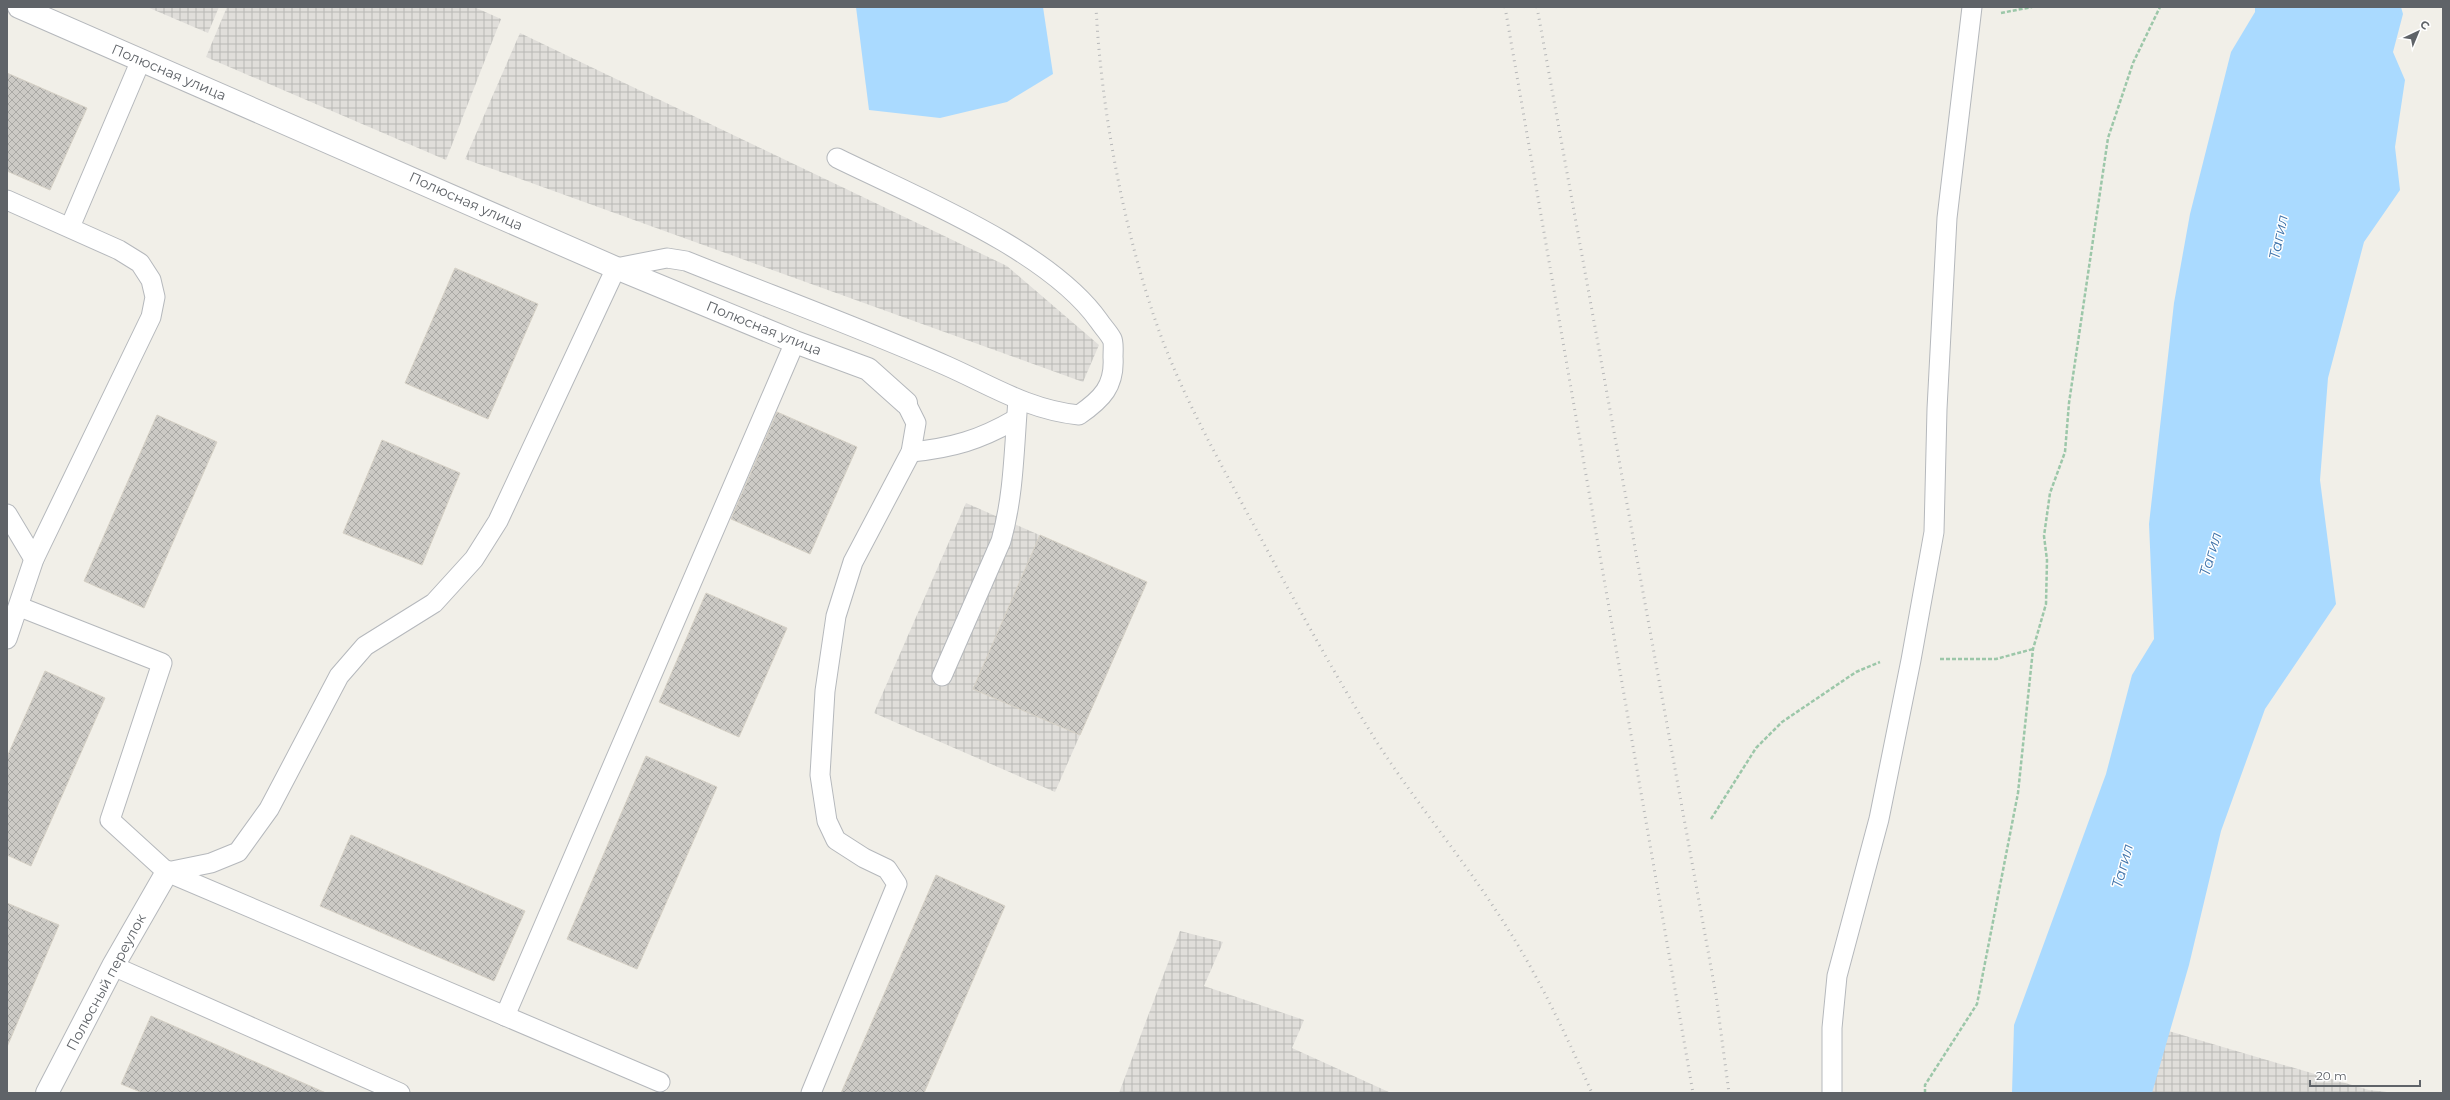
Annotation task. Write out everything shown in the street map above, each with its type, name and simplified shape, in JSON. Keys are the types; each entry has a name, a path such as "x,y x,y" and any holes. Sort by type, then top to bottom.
{"street":[{"name":"Полюсная улица","path":"19,7 616,268 795,342 868,369 906,403"},
{"name":"Полюсный переулок","path":"47,1093 113,966 167,872"}],"lane":[{"path":"1832,1093 1832,1028 1838,976 1879,819 1912,660 1934,532 1937,409 1947,218 1972,7"},
{"path":"70,227 141,60"},
{"path":"167,872 211,863 238,852 269,809 339,676 365,646 434,603 474,558 498,521 616,268 667,258 686,261 948,366 1018,400 1055,413 1079,415 1100,400 1110,382 1114,368 1112,339 1091,309 1058,278 1011,247 837,158"},
{"path":"7,200 119,250 140,263 152,280 155,297 151,317 34,559 20,606 7,639"},
{"path":"505,1016 795,342"},
{"path":"942,676 1001,541 1011,498 1018,400"},
{"path":"811,1093 897,884 887,869 864,858 836,840 827,821 820,775 825,691 836,616 853,562 911,452 916,423 906,403"},
{"path":"911,452 939,449 966,443 992,433 1016,419"},
{"path":"7,514 34,559"},
{"path":"20,606 162,663 110,820 167,872 660,1082"},
{"path":"113,966 400,1093"}],"path":[{"path":"1925,1093 1925,1085 1977,1004 2018,792 2033,650 2046,604 2047,560 2044,536 2050,493 2065,452 2069,403 2108,138 2133,64 2160,7"},
{"path":"1711,819 1756,748 1782,722 1856,672 1884,661 1996,659 2033,650"}],"shaded area":[{"path":"147,7 219,7 208,33"},
{"path":"227,7 474,7 501,19 446,160 206,57"},
{"path":"520,33 1007,266 1099,345 1083,382 465,159"},
{"path":"966,503 1147,582 1055,792 874,713"},
{"path":"1180,931 1223,942 1204,986 1304,1020 1292,1048 1391,1093 1119,1093"},
{"path":"2155,1027 2369,1090 2396,1093 2139,1093"}],"water":[{"path":"856,7 1043,7 1053,74 1007,102 940,118 869,110"},
{"name":"Тагил","path":"2255,7 2401,7 2403,14 2393,52 2405,80 2395,147 2400,190 2364,242 2328,378 2320,480 2336,604 2265,709 2221,831 2189,965 2152,1093 2012,1093 2014,1025 2106,774 2132,675 2154,639 2149,524 2174,303 2190,214 2231,52 2255,12"}],"building":[{"path":"7,73 87,108 50,190 7,171"},
{"path":"455,268 538,304 488,419 405,383"},
{"path":"777,412 857,447 810,554 731,519"},
{"path":"157,415 217,442 144,608 84,581"},
{"path":"382,440 460,473 422,565 343,533"},
{"path":"1040,535 1147,582 1080,735 973,689"},
{"path":"706,593 787,628 739,737 659,702"},
{"path":"45,671 105,698 31,866 7,855 7,757"},
{"path":"646,756 717,787 637,969 567,939"},
{"path":"351,835 525,911 494,981 320,906"},
{"path":"936,875 1005,906 924,1093 841,1093"},
{"path":"7,903 59,925 7,1047"},
{"path":"151,1016 326,1093 143,1093 121,1084"}],"railway":[{"path":"1096,7 1103,87 1116,170 1125,211 1135,252 1158,328 1167,353 1189,402 1329,663 1380,747 1491,903 1518,946 1552,1008 1592,1093"},
{"path":"1505,7 1693,1093"},
{"path":"1537,7 1716,995 1729,1093"}]}
